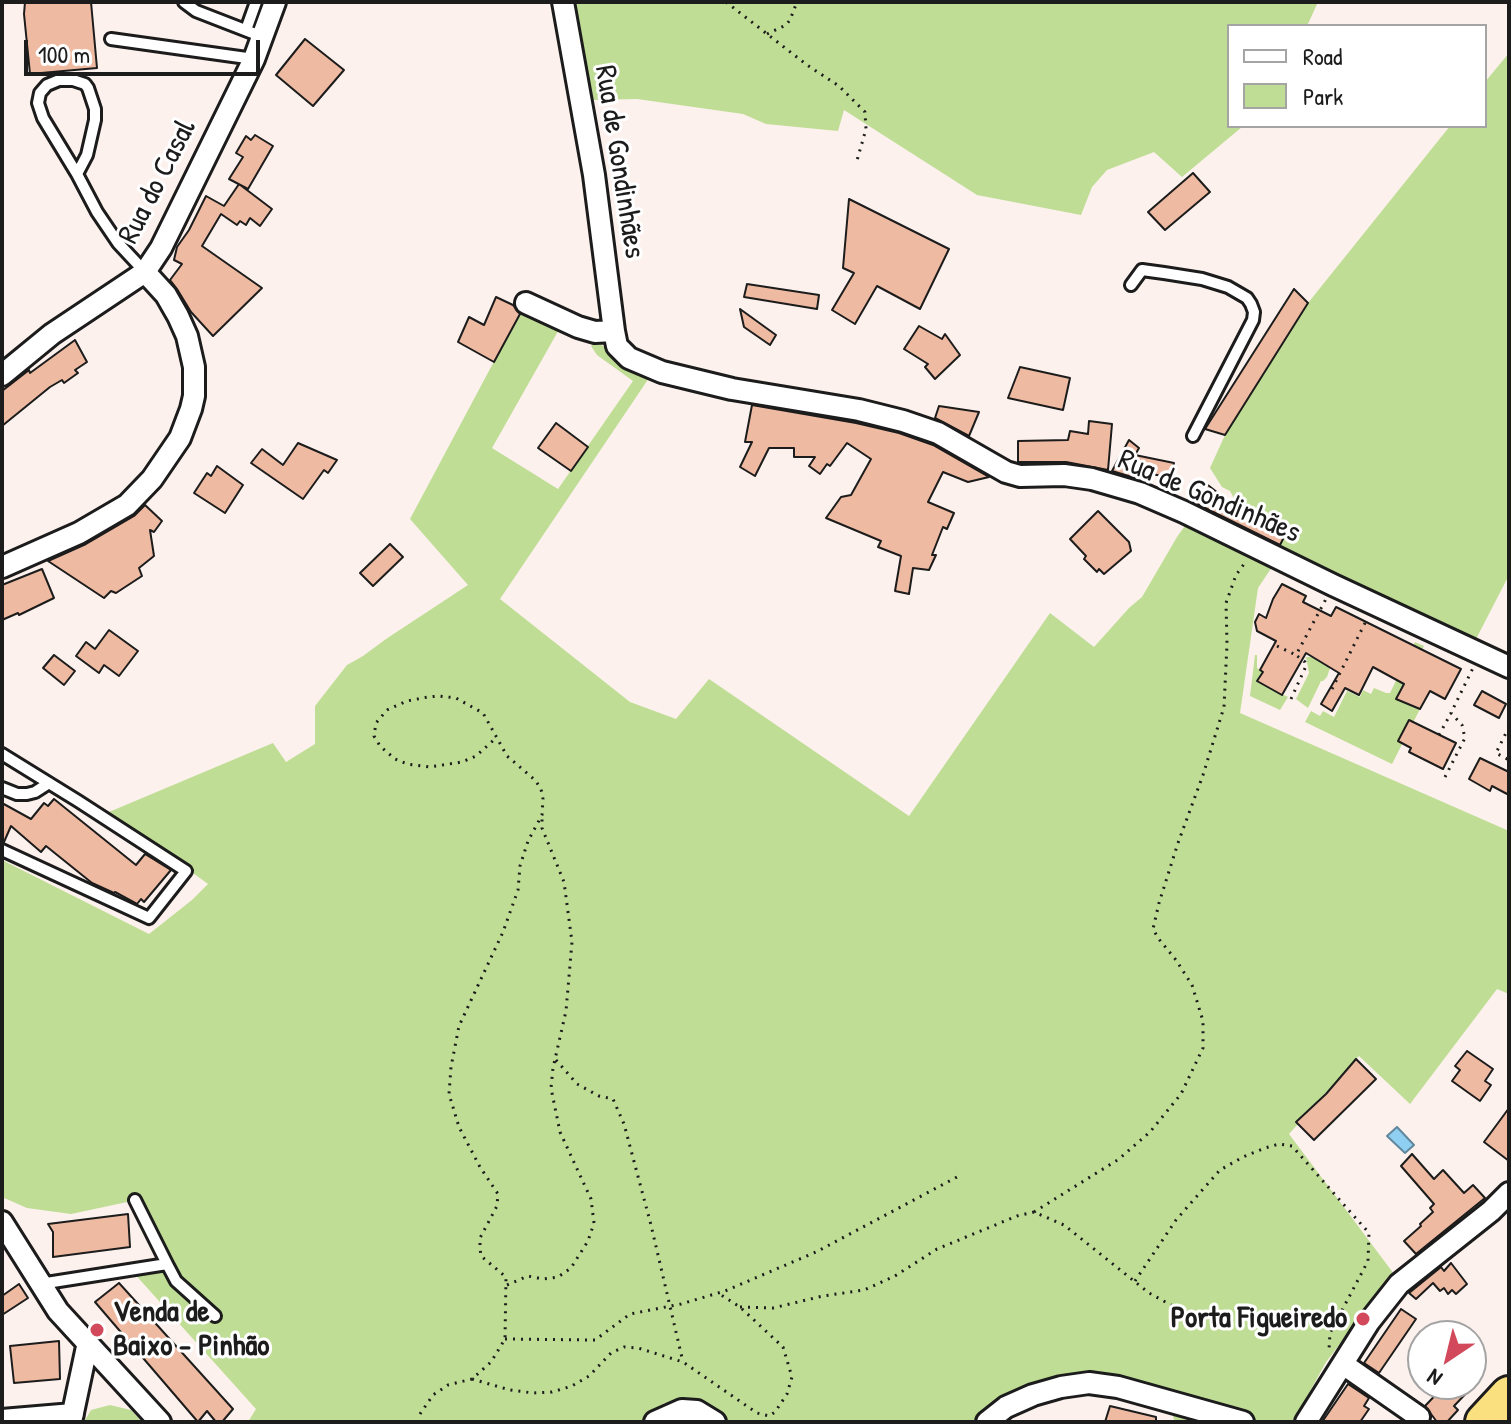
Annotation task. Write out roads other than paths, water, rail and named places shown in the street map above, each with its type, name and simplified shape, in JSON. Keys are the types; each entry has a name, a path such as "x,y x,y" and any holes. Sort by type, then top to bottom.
{"highway":[{"path":"1484,1422 1509,1395"}],"street":[{"name":"Rua do Casal","path":"2,375 52,334 145,272 161,248 254,59 254,34 275,2"},
{"name":"Rua de Gondinhães","path":"563,2 594,175 614,331 617,346 629,358 662,372 732,389 829,404 903,421 938,433 1006,472 1020,476 1064,475 1092,479 1140,493 1509,667"},
{"path":"2,567 79,533 127,505 152,479 180,438 194,396 194,367 187,336 178,316 166,295 145,272"},
{"path":"526,303 586,330 614,331"},
{"path":"1306,1422 1369,1322 1399,1284 1509,1193"},
{"path":"2,1222 58,1311 160,1422"},
{"path":"2,1420 72,1418 88,1342"},
{"path":"1343,1364 1419,1417"},
{"path":"987,1422 1006,1407 1033,1395 1089,1383 1118,1387 1243,1422"},
{"path":"655,1422 682,1410 697,1411 715,1422"}],"lane":[{"path":"184,2 196,11 254,34 256,2"},
{"path":"111,39 254,59"},
{"path":"77,174 87,155 95,109 85,84 59,80 42,89 38,103 43,118 104,223 145,272"},
{"path":"1131,285 1142,270 1202,279 1228,287 1247,298 1251,304 1253,320 1193,436"},
{"path":"2,754 186,871 149,918 2,850"},
{"path":"2,788 27,794 49,783"},
{"path":"135,1200 176,1281 215,1316"},
{"path":"40,1284 167,1264"}],"water":[{"path":"1397,1127 1414,1145 1405,1153 1387,1136"}],"place":[{"name":"Porta Figueiredo","path":"1363,1319"},
{"name":"Venda de Baixo - Pinhão","path":"97,1330"}]}
